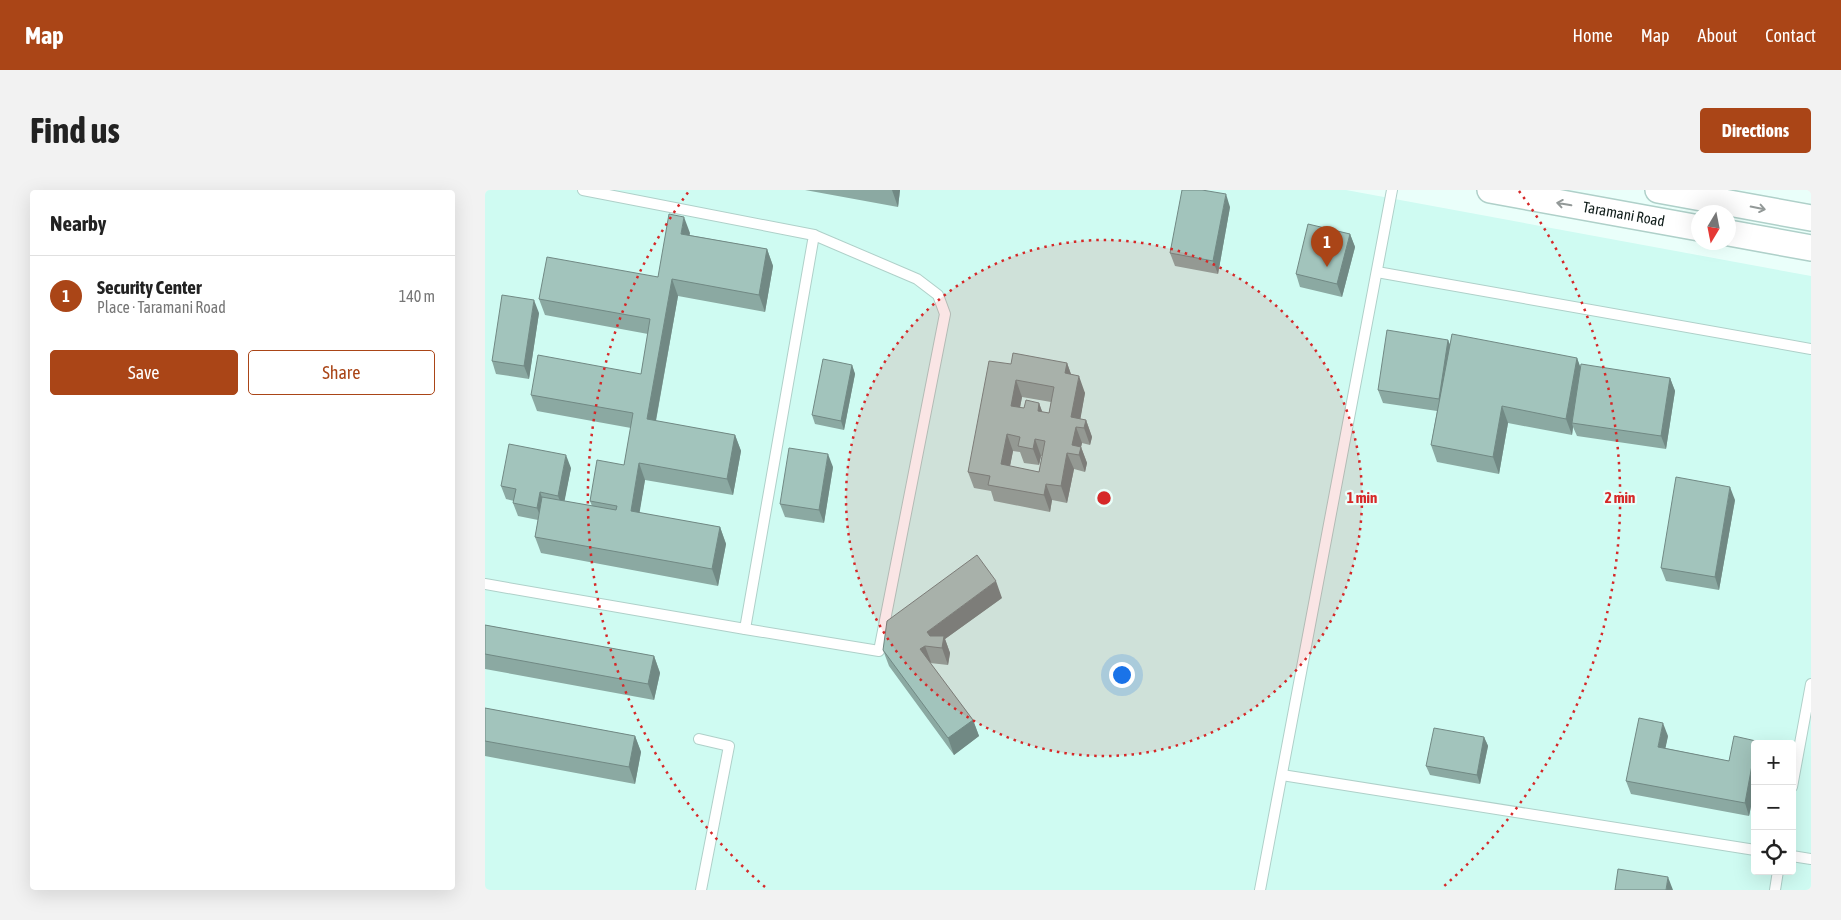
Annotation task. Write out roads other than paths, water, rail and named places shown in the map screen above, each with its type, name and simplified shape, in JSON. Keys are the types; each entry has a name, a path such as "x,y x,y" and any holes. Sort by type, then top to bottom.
{"street":[{"name":"Taramani Road","path":"1490,190 1691,227"},
{"name":"Taramani Road","path":"1658,190 1686,192 1811,218"},
{"path":"1736,234 1811,248"}],"lane":[{"path":"485,584 879,651 945,314 938,295 917,279 814,235 583,190"},
{"path":"1260,890 1392,190"},
{"path":"745,629 814,235"},
{"path":"1377,272 1811,349"},
{"path":"1792,785 1811,684"},
{"path":"699,739 729,746 701,890"},
{"path":"1282,775 1751,849"},
{"path":"1796,857 1811,859"},
{"path":"1775,890 1777,875"}],"place":[{"name":"Security Center","path":"1327,267"}]}
